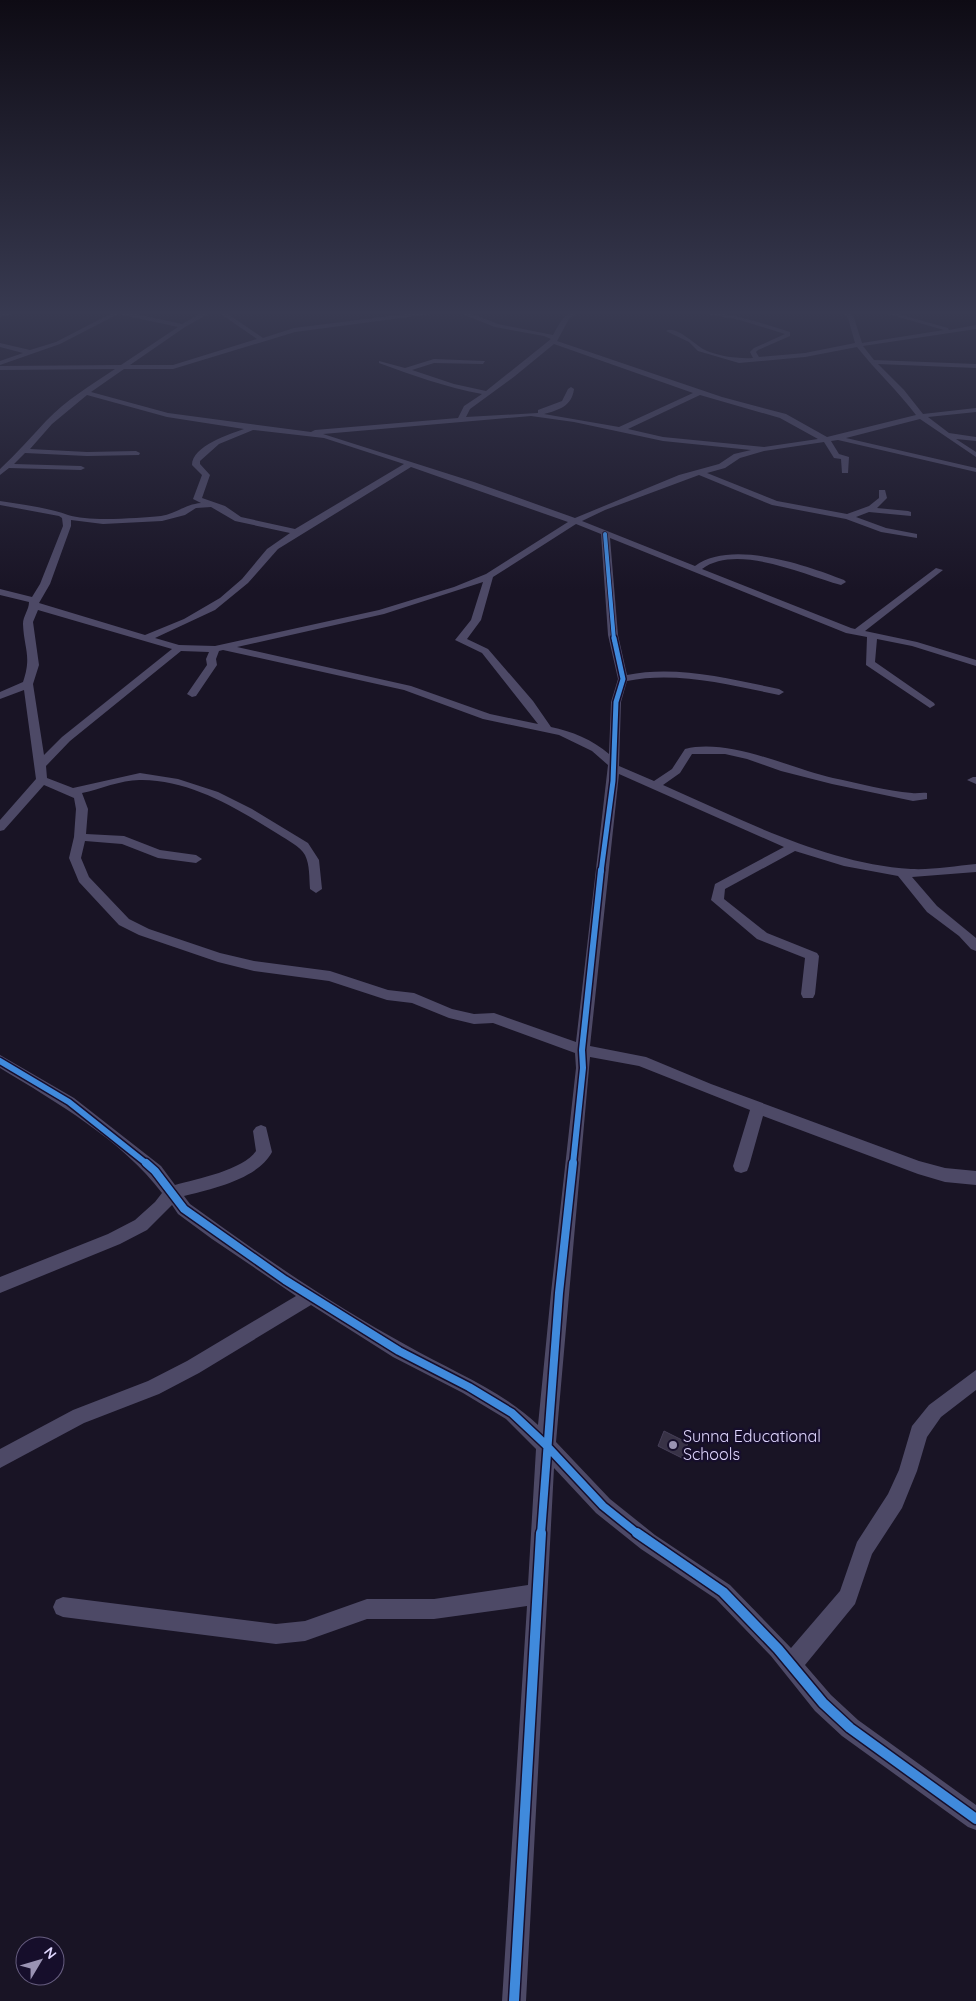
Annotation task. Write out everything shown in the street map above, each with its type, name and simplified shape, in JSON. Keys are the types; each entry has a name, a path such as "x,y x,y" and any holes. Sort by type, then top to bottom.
{"street":[{"path":"0,473 24,451 49,422 70,403"},
{"path":"125,403 167,415 253,428 309,433 345,442 575,522 849,631 914,644 976,663"},
{"path":"462,418 467,408 473,403"},
{"path":"309,433 336,428 531,414 561,407 564,403"},
{"path":"618,430 675,403"},
{"path":"739,403 783,416 826,440 837,456 845,456 845,471"},
{"path":"911,403 921,416 976,455"},
{"path":"192,694 212,665 211,659 219,648 381,612 441,594 489,576 575,522 612,503 644,494 699,472 722,466 748,452 838,438 921,416 976,410"},
{"path":"531,414 574,420 663,439 764,449"},
{"path":"253,428 216,442 196,460 196,465 206,475 197,499 213,505 238,519 296,532"},
{"path":"947,435 976,439"},
{"path":"838,438 976,470"},
{"path":"24,451 88,454 136,453"},
{"path":"147,638 203,614 223,601 246,580 269,552 296,532 408,465"},
{"path":"7,466 81,468"},
{"path":"699,472 775,503 848,516 884,530 914,536"},
{"path":"869,510 883,498 882,492"},
{"path":"0,503 56,512 66,517 103,521 162,518 182,513 194,506 213,505"},
{"path":"848,516 869,510 908,514"},
{"path":"0,827 42,780 28,684 34,665 28,622 34,602 45,584 63,539 67,526 66,517"},
{"path":"514,2001 539,1594 546,1445 559,1293 584,1068 582,1050 613,766 616,702 623,679 613,635 605,534"},
{"path":"696,569 702,562 710,559 742,557 814,572 841,582"},
{"path":"857,632 939,570"},
{"path":"489,576 474,626 460,640 485,652 529,703 547,729"},
{"path":"0,592 114,630 179,648 219,648 407,688 487,718 547,729 577,738 596,749 613,766 654,786 794,847 868,867 929,873 976,868"},
{"path":"872,635 870,663 930,705"},
{"path":"41,764 66,739 179,648"},
{"path":"623,679 649,675 677,677 779,692"},
{"path":"0,696 28,684"},
{"path":"654,786 669,778 689,751 713,751 750,756 785,769 858,786 913,797 923,796"},
{"path":"72,792 140,776 194,787 223,797 277,829 309,851 315,868 316,889"},
{"path":"42,780 79,796 82,804 80,837 74,858 83,879 124,922 144,932 254,966 330,976 387,995 414,998 449,1013 474,1019 494,1018 582,1050 641,1062 918,1167 945,1174 976,1178"},
{"path":"80,837 124,840 158,854 196,859"},
{"path":"794,847 719,887 717,900 762,936 812,956 808,994"},
{"path":"900,870 932,908 964,932 976,946"},
{"path":"0,1061 69,1102 110,1133 155,1171 171,1193 191,1214 311,1296 399,1351 469,1386 505,1409 546,1445 603,1506 648,1542 723,1592 823,1702 850,1728 976,1819"},
{"path":"741,1166 758,1107"},
{"path":"0,1286 57,1264 141,1225 160,1207 171,1193 218,1180 257,1162 264,1152 261,1131"},
{"path":"0,1459 79,1416 153,1388 194,1367 311,1296"},
{"path":"791,1665 848,1597 864,1548 895,1501 902,1486 919,1433 935,1412 976,1379"},
{"path":"63,1607 276,1634 305,1631 367,1609 434,1609 539,1594"}],"building":[{"name":"Sunna Educational Schools","path":"664,1431 688,1443 682,1458 658,1446"}],"cycle path":[{"path":"514,2001 546,1445 559,1293 583,1068 582,1050 605,834 613,781 616,702 623,679 613,635 605,534"},
{"path":"0,1061 69,1102 110,1133 155,1171 184,1209 218,1234 285,1280 399,1351 469,1387 512,1413 546,1445 603,1506 648,1542 723,1592 778,1649 823,1703 850,1728 976,1819"}],"place":[{"name":"Sunna Educational Schools","path":"673,1445"}]}
